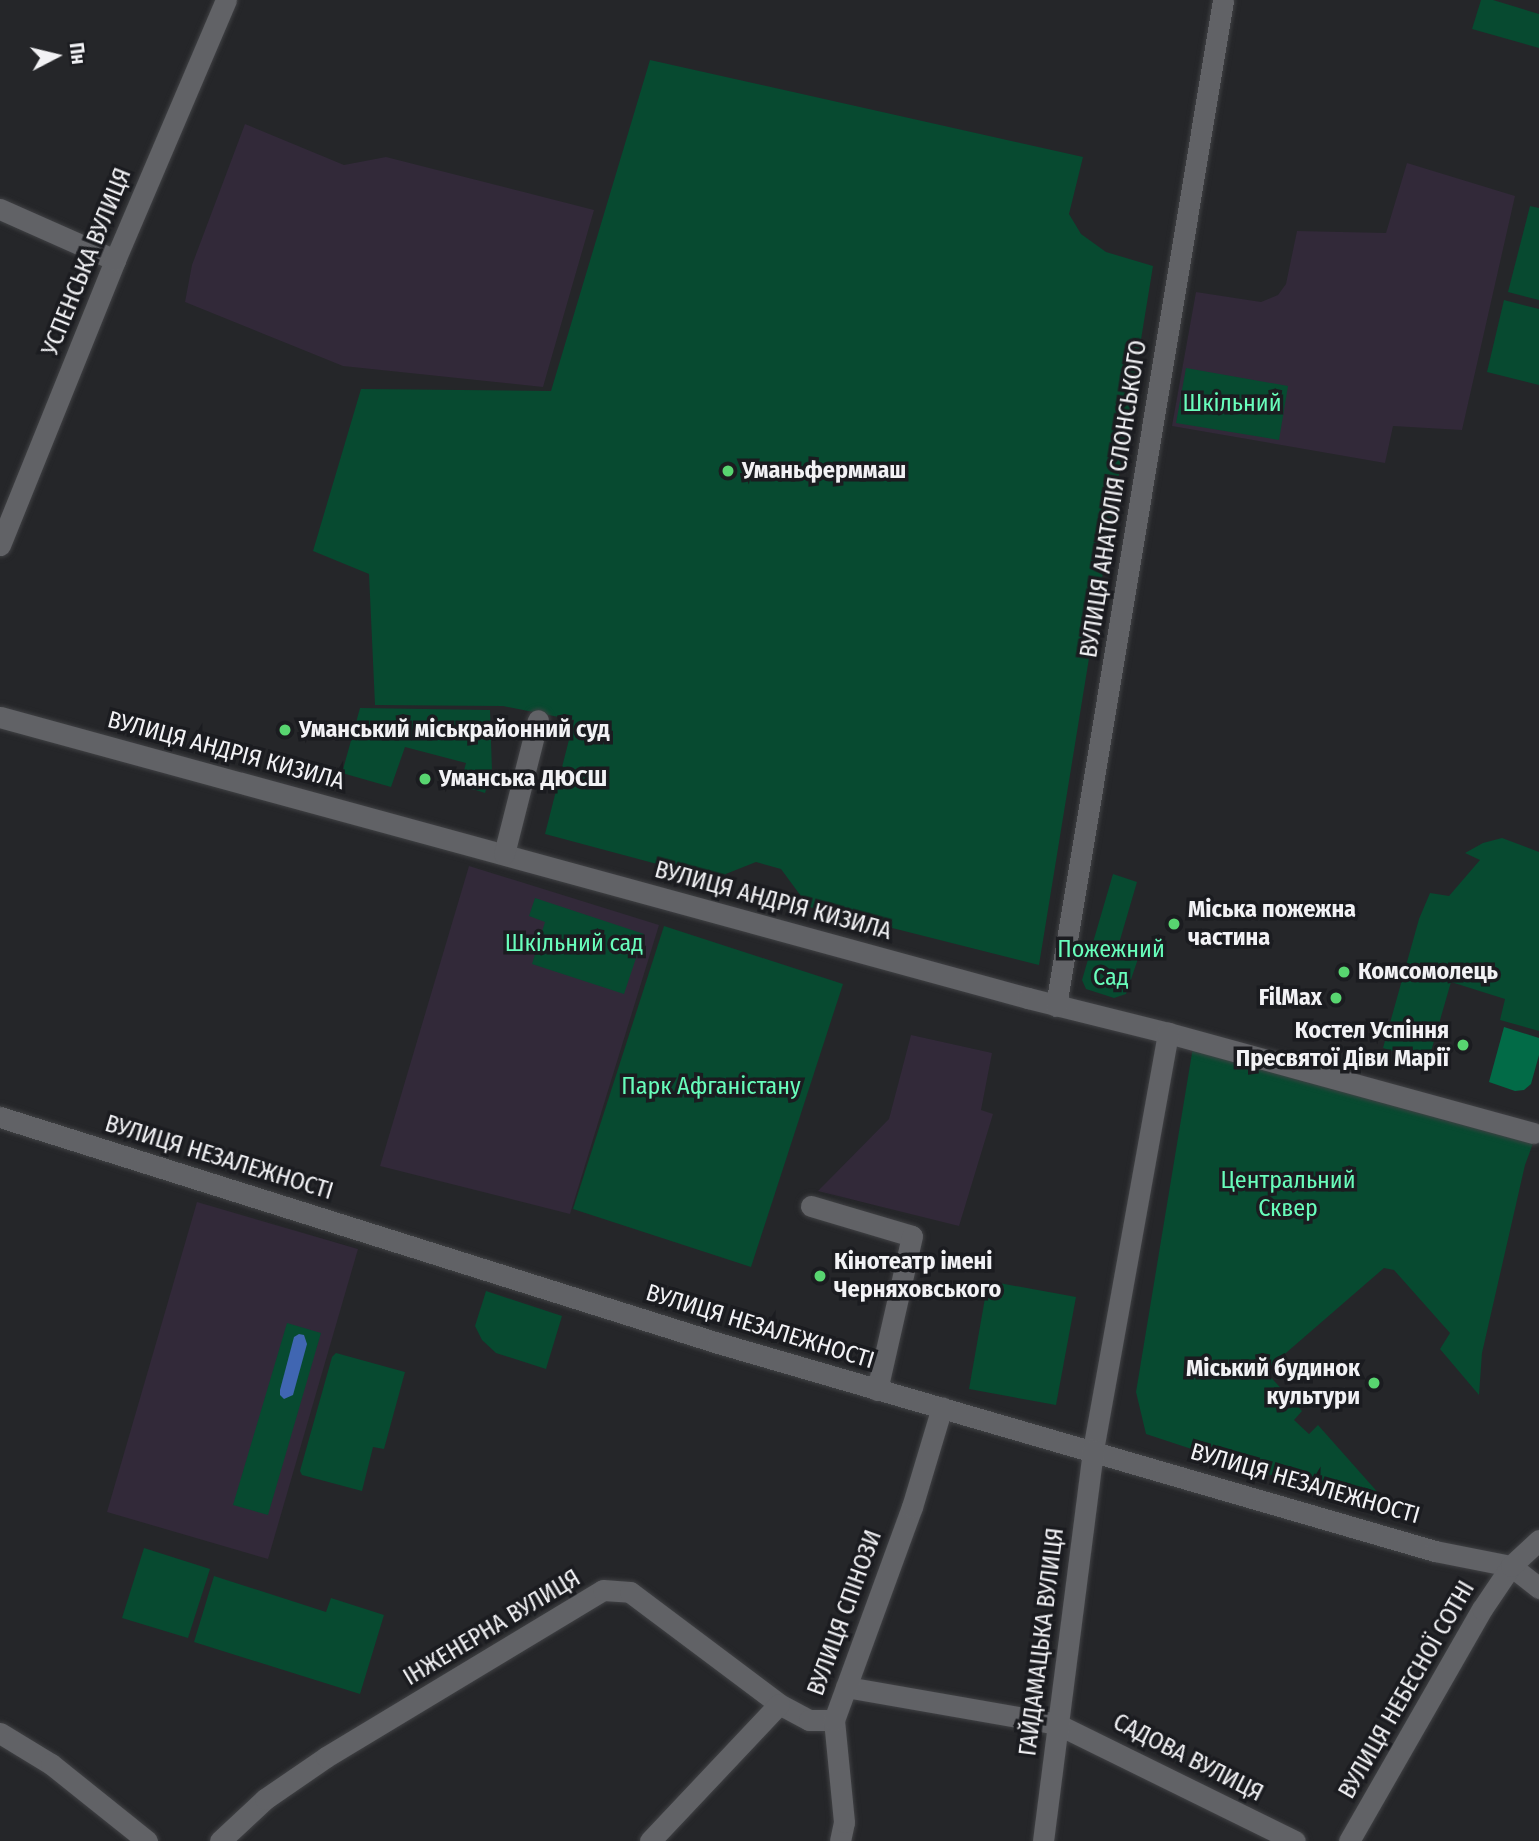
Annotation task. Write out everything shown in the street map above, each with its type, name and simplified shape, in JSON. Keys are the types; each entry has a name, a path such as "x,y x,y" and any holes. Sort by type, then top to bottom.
{"street":[{"name":"УСПЕНСЬКА ВУЛИЦЯ","path":"0,545 115,260 226,0"},
{"name":"ВУЛИЦЯ АНАТОЛІЯ СЛОНСЬКОГО","path":"1056,1006 1223,0"},
{"path":"0,209 115,260"},
{"name":"ВУЛИЦЯ АНДРІЯ КИЗИЛА","path":"0,717 1056,1006 1168,1032 1534,1133"},
{"path":"504,855 538,720"},
{"name":"ГАЙДАМАЦЬКА ВУЛИЦЯ","path":"1043,1841 1093,1450 1168,1032"},
{"name":"ВУЛИЦЯ НЕЗАЛЕЖНОСТІ","path":"0,1117 692,1335 877,1390 1435,1550 1511,1566"},
{"path":"811,1206 912,1236 877,1390"},
{"name":"ВУЛИЦЯ СПІНОЗИ","path":"840,1841 844,1822 834,1720 912,1507 942,1407"},
{"name":"ВУЛИЦЯ НЕБЕСНОЇ СОТНІ","path":"1349,1841 1482,1609 1511,1566 1539,1540"},
{"path":"1511,1566 1539,1588"},
{"name":"ІНЖЕНЕРНА ВУЛИЦЯ","path":"220,1841 265,1799 326,1757 603,1590 630,1592 779,1704 809,1720 834,1720"},
{"name":"САДОВА ВУЛИЦЯ","path":"846,1687 1057,1724 1295,1841"},
{"path":"650,1841 779,1704"},
{"path":"0,1733 51,1764 145,1838"}],"shaded area":[{"path":"245,124 344,165 386,157 594,210 543,387 343,366 185,302 192,265"},
{"path":"1407,163 1515,196 1462,430 1393,426 1385,463 1172,426 1196,292 1261,302 1278,295 1286,284 1297,231 1386,233"},
{"path":"469,866 659,925 570,1214 380,1166"},
{"path":"911,1035 992,1053 981,1110 993,1114 959,1226 818,1191 889,1119"},
{"path":"197,1202 358,1249 268,1559 107,1512"}],"green space":[{"path":"1481,0 1493,0 1539,14 1539,48 1472,29"},
{"name":"Уманьферммаш","path":"650,60 1083,157 1069,214 1081,234 1106,252 1153,266 1039,965 809,907 781,869 756,862 713,879 545,834 574,720 503,706 375,705 369,574 313,551 361,389 551,391"},
{"path":"1530,206 1539,208 1539,300 1508,292"},
{"path":"1504,300 1539,309 1539,385 1487,372"},
{"name":"Шкільний","path":"1186,368 1288,386 1279,440 1176,423"},
{"path":"360,708 490,710 492,771 485,793 460,785 466,763 405,747 391,787 342,773"},
{"path":"1502,838 1539,852 1539,1031 1500,1020 1505,999 1451,982 1428,1062 1383,1048 1419,919 1430,893 1449,896 1480,860 1465,853 1483,843"},
{"name":"Пожежний Сад","path":"1113,874 1137,882 1120,940 1142,947 1126,994 1114,998 1086,989 1082,980"},
{"name":"Шкільний сад","path":"535,898 644,934 624,994 532,964 545,922 529,916"},
{"name":"Парк Афганістану","path":"664,926 843,984 751,1267 573,1209"},
{"path":"1504,1027 1539,1038 1539,1055 1531,1084 1524,1090 1515,1091 1489,1082"},
{"name":"Центральний Сквер","path":"1193,1047 1535,1138 1525,1165 1482,1353 1479,1395 1440,1349 1450,1333 1394,1270 1384,1268 1265,1371 1302,1411 1294,1420 1309,1434 1318,1425 1381,1496 1365,1506 1146,1434 1136,1392"},
{"path":"988,1281 1076,1297 1056,1405 969,1389"},
{"path":"486,1291 562,1316 546,1369 496,1353 482,1340 475,1326"},
{"path":"287,1323 321,1333 268,1515 233,1505"},
{"path":"336,1353 405,1372 384,1449 373,1447 362,1491 302,1475 300,1471 332,1357"},
{"path":"144,1548 210,1569 188,1638 122,1618"},
{"path":"214,1576 326,1612 331,1598 384,1615 360,1694 194,1642"}],"water":[{"path":"304,1335 307,1344 293,1395 284,1399 280,1390 294,1337"}],"place":[{"name":"Уманьферммаш","path":"728,471"},
{"name":"Уманський міськрайонний суд","path":"285,730"},
{"name":"Уманська ДЮСШ","path":"425,779"},
{"name":"Міська пожежна частина","path":"1174,924"},
{"name":"Комсомолець","path":"1344,972"},
{"name":"FilMax","path":"1336,998"},
{"name":"Костел Успіння Пресвятої Діви Марії","path":"1463,1045"},
{"name":"Кінотеатр імені Черняховського","path":"820,1276"},
{"name":"Міський будинок культури","path":"1374,1383"}]}
